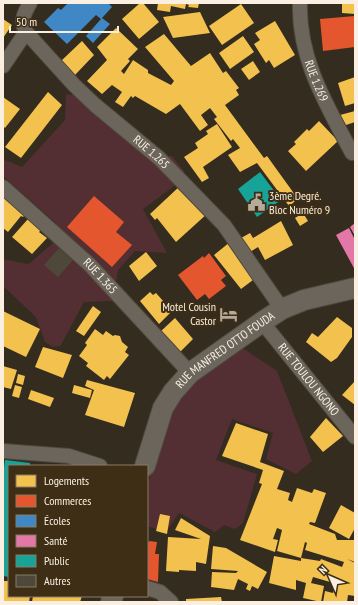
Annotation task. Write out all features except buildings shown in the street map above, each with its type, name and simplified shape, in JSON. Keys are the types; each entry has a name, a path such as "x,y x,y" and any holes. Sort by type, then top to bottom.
{"street":[{"path":"3,66 26,32 22,25 22,17 30,3"},
{"name":"RUE 1.269","path":"300,3 300,14 306,57 323,99 352,153"},
{"name":"RUE 1.265","path":"26,32 74,85 95,105 159,158 224,225 282,309"},
{"name":"RUE 1.365","path":"3,188 90,265 190,373"},
{"name":"RUE MANFRED OTTO FOUDA","path":"145,465 163,408 173,392 190,373 282,309 304,300 355,288"},
{"name":"RUE TOULOU NGONO","path":"262,322 355,437"},
{"path":"3,451 69,456 97,465"},
{"path":"148,588 160,592 171,602"}],"shaded area":[{"path":"66,94 73,95 132,125 153,157 172,156 184,171 185,178 143,209 167,253 135,251 118,270 113,301 84,302 60,346 53,347 45,342 36,317 3,286 3,259 27,264 30,263 53,243 57,224 3,176 3,159 22,167 65,120"},
{"path":"241,347 277,371 312,461 296,474 266,459 273,433 232,419 216,460 257,474 243,523 235,529 224,525 215,532 179,513 166,532 148,526 148,484 165,414 187,385"}],"place":[{"name":"3ème Degré. Bloc Numéro 9","path":"256,203"},
{"name":"Motel Cousin Castor","path":"229,314"}]}
